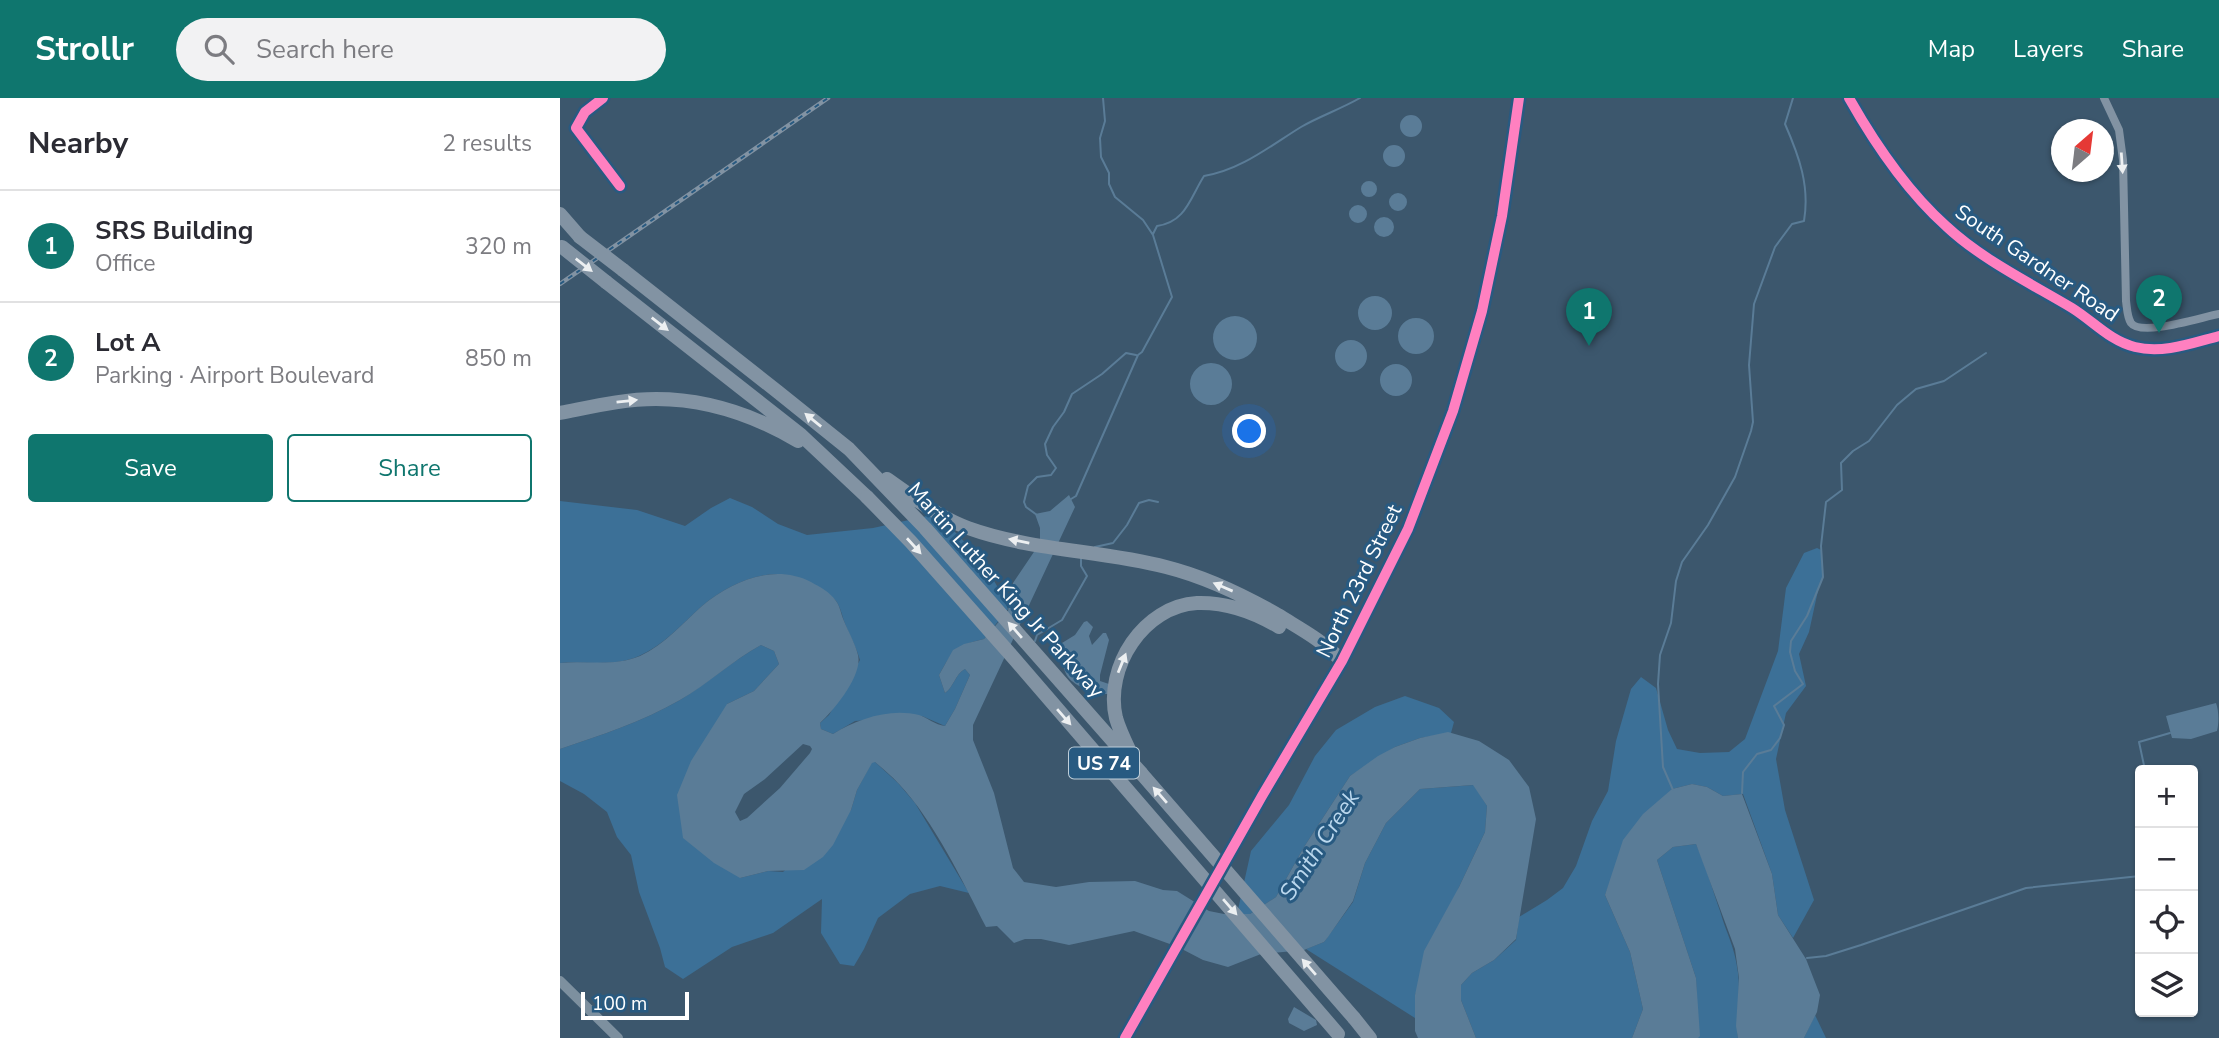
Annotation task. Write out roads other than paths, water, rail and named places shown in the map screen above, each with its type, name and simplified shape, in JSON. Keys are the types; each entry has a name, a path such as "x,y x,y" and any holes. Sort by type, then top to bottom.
{"highway":[{"path":"560,214 580,237"},
{"path":"560,221 849,449 884,480 929,508 968,527 1013,540 1168,567 1228,589 1325,643 1342,661"},
{"name":"Martin Luther King Jr Parkway","path":"561,247 801,435 867,497 911,542 1011,655 1340,1037"},
{"path":"560,413 619,402 654,399 713,405 763,422 836,468"},
{"name":"Martin Luther King Jr Parkway","path":"884,480 1370,1038"},
{"path":"1141,773 1116,718 1116,682 1121,663 1140,633 1167,613 1195,603 1227,605 1266,620 1321,653 1342,661"}],"main road":[{"name":"North 23rd Street","path":"1125,1038 1342,661 1408,529 1461,388 1492,270 1519,98"},
{"path":"560,981 618,1038"}],"street":[{"path":"603,98 585,111 576,128 620,186"},
{"name":"South Gardner Road","path":"1849,98 1915,194 1947,227 2013,274 2088,318 2107,334 2132,346 2156,350 2219,336"},
{"path":"2104,98 2119,130 2123,160 2126,301 2130,321 2137,328 2150,329 2219,314"}],"water":[{"path":"1411,115 1419,118 1422,126 1419,134 1411,137 1403,134 1400,126 1403,118"},
{"path":"1390,145 1398,145 1405,152 1405,160 1398,167 1390,167 1383,160 1383,152"},
{"path":"1366,181 1372,181 1377,189 1375,195 1366,197 1361,192 1361,186"},
{"path":"1398,193 1406,198 1407,202 1402,210 1398,211 1390,206 1389,202 1394,194"},
{"path":"1358,205 1364,208 1367,214 1364,220 1358,223 1352,220 1349,214 1352,208"},
{"path":"1384,217 1391,220 1394,227 1391,234 1384,237 1377,234 1374,227 1377,220"},
{"path":"1375,296 1387,301 1392,313 1387,325 1375,330 1363,325 1358,313 1363,301"},
{"path":"1235,316 1244,317 1251,322 1256,329 1256,347 1251,354 1244,359 1235,360 1226,359 1219,354 1214,347 1213,338 1214,329 1219,322 1226,317"},
{"path":"1416,318 1429,323 1434,336 1429,349 1416,354 1403,349 1398,336 1403,323"},
{"path":"1351,340 1362,345 1367,356 1362,367 1351,372 1340,367 1335,356 1340,345"},
{"path":"1211,363 1226,369 1232,384 1226,399 1211,405 1196,399 1190,384 1196,369"},
{"path":"1396,364 1407,369 1412,380 1407,391 1396,396 1385,391 1380,380 1385,369"},
{"name":"Smith Creek","path":"1069,495 1075,507 973,725 973,740 994,793 1013,868 1024,882 1056,887 1089,882 1135,881 1163,890 1177,891 1209,911 1250,914 1276,897 1304,847 1350,776 1378,756 1420,738 1448,732 1479,741 1509,760 1529,787 1536,819 1516,939 1494,960 1472,973 1461,985 1461,1000 1476,1038 1418,1038 1415,1031 1415,995 1424,951 1485,832 1487,806 1473,785 1420,789 1386,823 1365,863 1353,901 1324,942 1304,950 1261,954 1228,967 1203,960 1178,947 1134,931 1069,945 1041,939 1025,939 1014,943 997,926 986,927 947,852 924,816 899,784 875,762 857,790 851,810 833,845 823,857 804,870 768,871 740,878 714,863 683,838 677,795 691,761 727,704 754,691 779,664 774,651 761,645 666,708 621,728 560,749 560,663 610,662 640,656 665,640 702,606 726,589 754,578 783,574 811,582 834,598 858,655 852,682 833,710 820,723 821,729 833,734 874,716 896,713 919,715 945,726 970,675 965,669 962,671 945,693 939,675 953,650 984,639 1008,611 1013,583 1040,543 1040,528 1035,514 1050,511","holes":["803,744 810,746 810,753 780,788 747,818 740,821 735,812 744,794 765,779"]},
{"path":"1087,621 1093,627 1089,636 1092,645 1103,633 1106,633 1109,640 1100,681 1109,684 1110,694 1081,687 1071,681 1064,670 1062,643 1075,635"},
{"path":"2216,703 2217,731 2191,739 2172,738 2166,716"},
{"path":"1692,784 1707,787 1723,796 1742,794 1772,874 1778,915 1806,959 1820,995 1817,1012 1804,1038 1738,1038 1736,1026 1739,978 1735,949 1696,844 1673,847 1657,860 1696,978 1700,1036 1632,1038 1643,1009 1630,952 1605,895 1623,840 1643,814 1672,789"},
{"path":"1294,1007 1316,1020 1317,1025 1304,1031 1289,1023 1288,1019"}],"waterway":[{"path":"1071,499 1076,496 1138,355 1172,297 1153,235 1143,220 1115,197 1109,184 1109,173 1101,157 1100,138 1105,121 1103,98"},
{"path":"1153,234 1157,226 1167,224 1181,214 1204,176 1243,163 1301,127 1360,98"},
{"path":"1673,790 1663,767 1658,684 1660,655 1671,623 1676,581 1682,562 1708,525 1735,477 1751,431 1753,422 1749,365 1754,304 1775,247 1792,224 1804,221 1806,196 1802,171 1785,124 1793,98"},
{"path":"1037,515 1026,507 1024,502 1028,486 1037,477 1051,475 1056,468 1047,455 1045,444 1072,394 1102,374 1126,353 1136,355"},
{"path":"1742,793 1743,772 1757,754 1771,750 1780,738 1784,725 1774,706 1803,684 1795,671 1790,652 1791,641 1807,616 1823,577 1821,546 1826,502 1842,490 1841,463 1869,441 1897,405 1916,389 1944,381 1986,353"},
{"path":"1095,547 1113,543 1139,503 1149,500 1158,502"},
{"path":"1035,641 1037,635 1062,620 1087,576 1081,566 1081,557"},
{"path":"2144,765 2139,742 2170,733"},
{"path":"1807,958 1826,956 1861,945 2026,888 2135,877"}],"railway":[{"path":"560,284 828,98"}],"place":[{"name":"Lot A","path":"2159,333"},
{"name":"SRS Building","path":"1589,346"}]}
